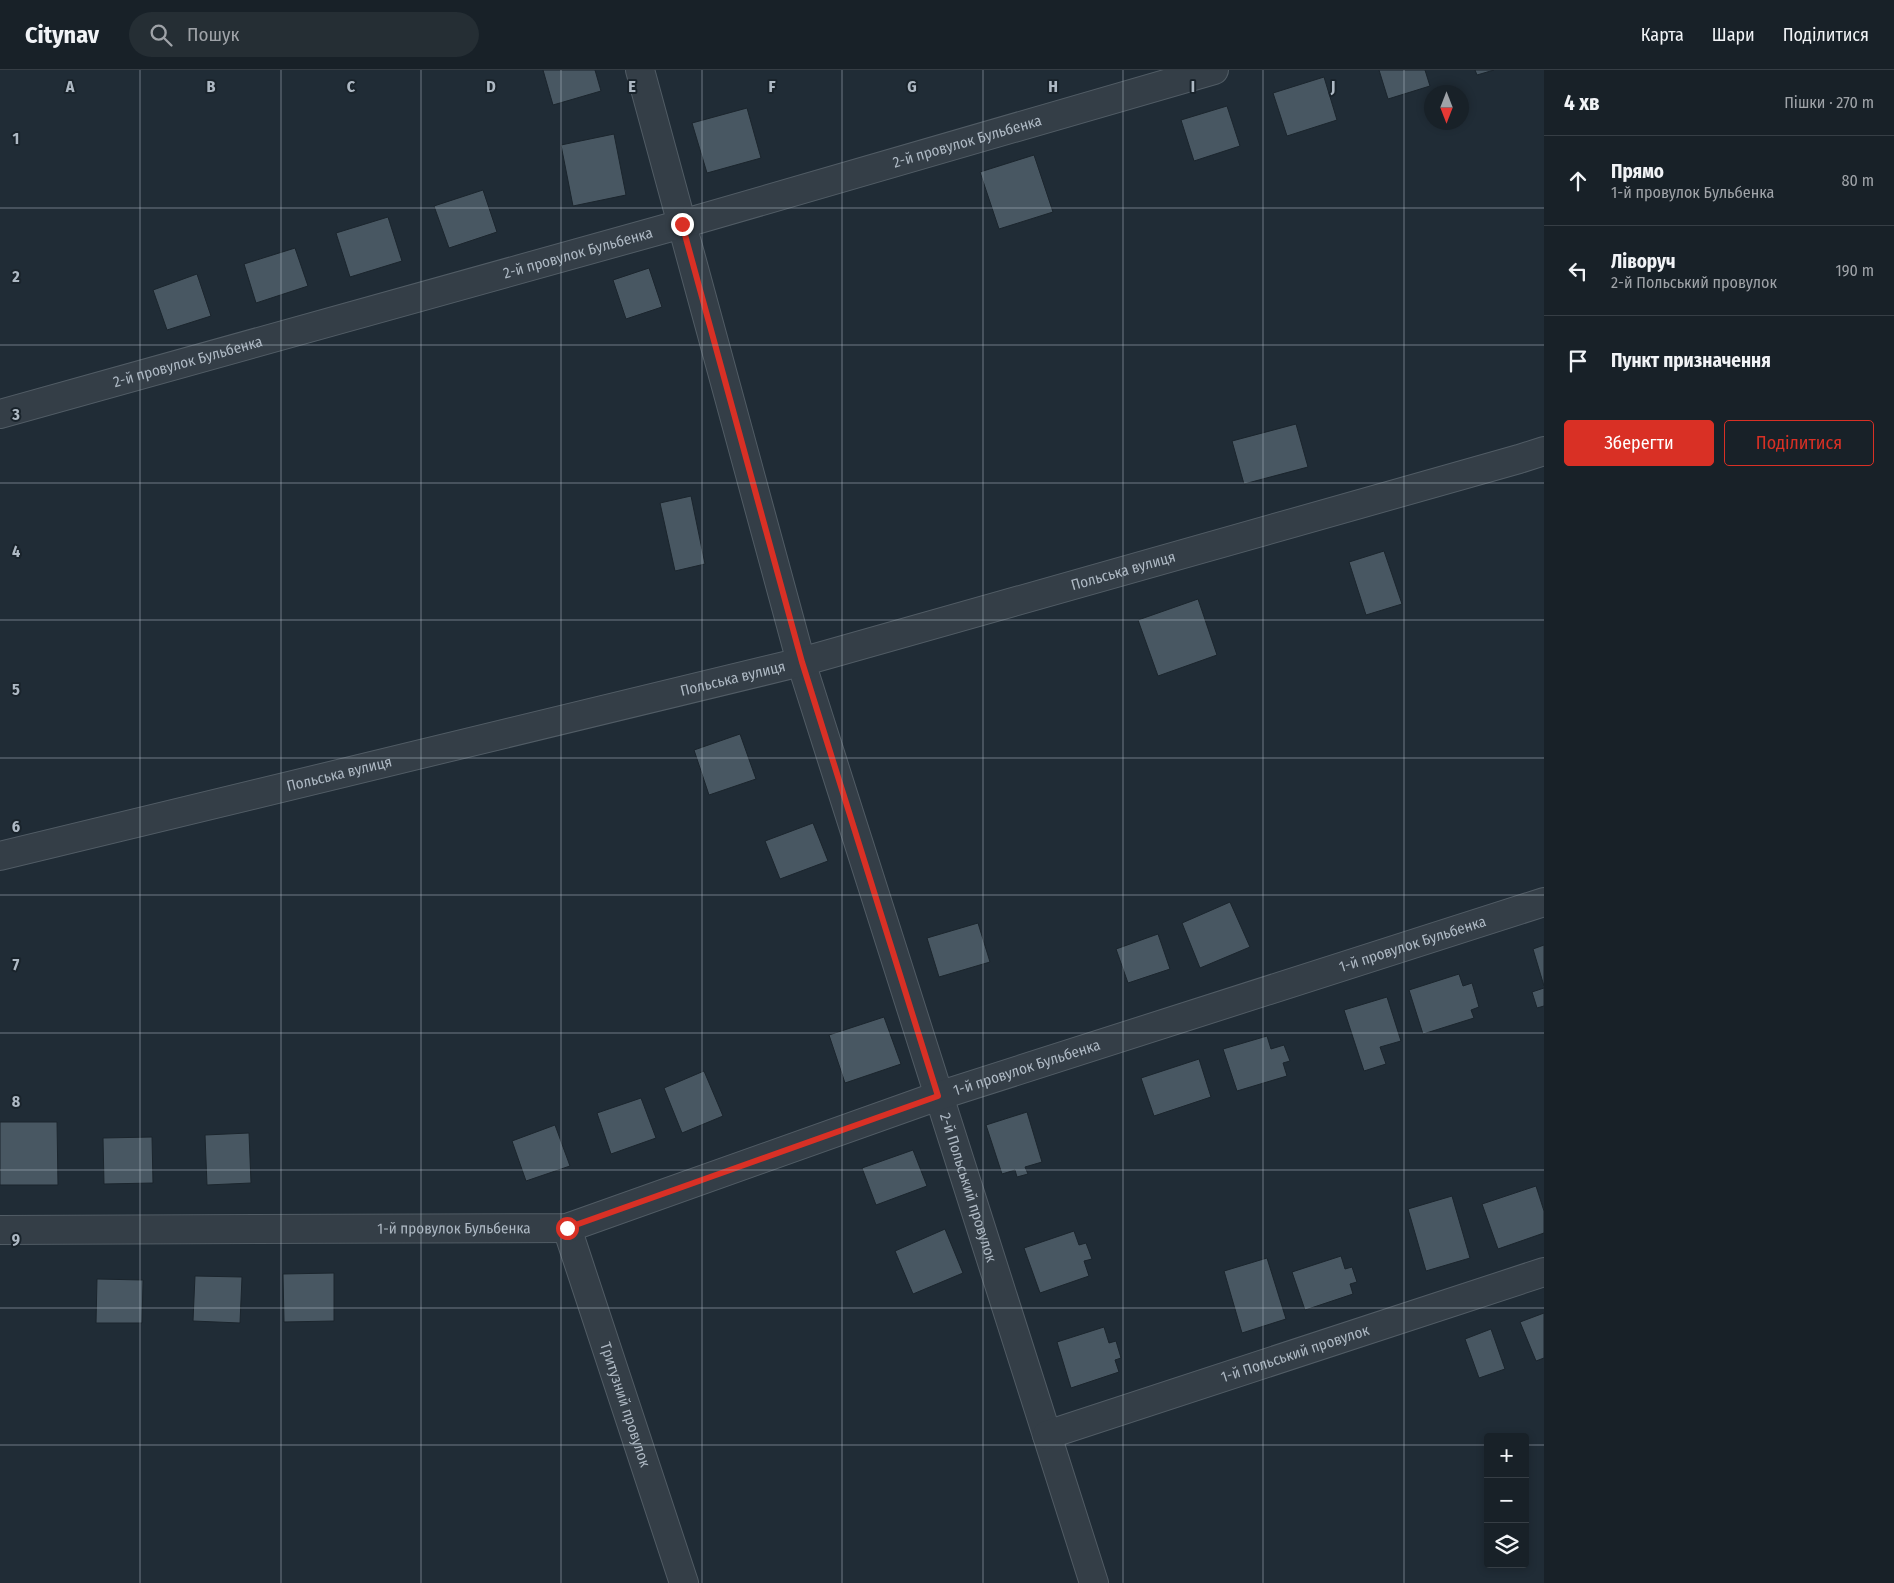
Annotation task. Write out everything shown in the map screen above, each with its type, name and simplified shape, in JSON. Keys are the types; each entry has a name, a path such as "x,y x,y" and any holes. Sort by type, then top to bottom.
{"street":[{"name":"2-й Польський провулок","path":"640,70 802,662 938,1096 1094,1583"},
{"name":"2-й провулок Бульбенка","path":"0,414 682,224 1214,70"},
{"name":"Польська вулиця","path":"0,856 802,662 1544,451"},
{"name":"1-й провулок Бульбенка","path":"0,1230 567,1228 938,1096 1544,902"},
{"name":"Тритузний провулок","path":"567,1228 684,1583"},
{"name":"1-й Польський провулок","path":"1047,1435 1544,1272"}],"building":[{"path":"543,70 595,70 601,91 553,105"},
{"path":"1379,70 1425,70 1430,85 1424,85 1424,88 1388,99"},
{"path":"1475,70 1494,70 1477,75"},
{"path":"1324,77 1337,120 1287,136 1273,93"},
{"path":"1227,106 1240,146 1194,161 1181,120"},
{"path":"747,108 761,158 707,173 692,123"},
{"path":"614,134 626,195 573,206 561,145"},
{"path":"1034,155 1053,212 999,229 980,172"},
{"path":"483,190 497,232 449,248 434,206"},
{"path":"388,217 402,261 350,277 336,233"},
{"path":"295,248 308,286 256,303 244,264"},
{"path":"649,268 662,307 626,319 613,280"},
{"path":"197,274 211,316 167,330 153,290"},
{"path":"1296,424 1308,467 1244,484 1232,441"},
{"path":"691,496 705,564 675,571 660,503"},
{"path":"1384,551 1402,604 1366,615 1349,562"},
{"path":"1198,599 1217,655 1158,676 1138,620"},
{"path":"740,734 756,779 709,795 694,750"},
{"path":"813,823 828,861 780,879 765,841"},
{"path":"1230,902 1250,947 1200,968 1182,923"},
{"path":"978,923 990,962 939,977 927,938"},
{"path":"1158,934 1170,969 1128,983 1116,949"},
{"path":"1544,945 1544,986 1533,949"},
{"path":"1459,974 1463,986 1472,983 1479,1007 1471,1010 1474,1018 1423,1034 1409,990"},
{"path":"1544,988 1544,1006 1537,1008 1532,992"},
{"path":"1387,997 1401,1041 1380,1047 1386,1064 1364,1071 1344,1010"},
{"path":"884,1017 901,1064 845,1083 829,1035"},
{"path":"1267,1036 1271,1049 1284,1045 1290,1061 1283,1063 1287,1076 1237,1091 1223,1049"},
{"path":"1199,1059 1211,1097 1154,1116 1141,1078"},
{"path":"704,1071 723,1116 682,1133 664,1088"},
{"path":"641,1098 656,1138 611,1154 597,1113"},
{"path":"1027,1112 1042,1162 1025,1167 1028,1174 1017,1177 1015,1170 1002,1174 986,1125"},
{"path":"0,1122 57,1122 58,1185 0,1185"},
{"path":"555,1125 570,1166 526,1181 512,1141"},
{"path":"249,1133 251,1183 207,1185 205,1135"},
{"path":"152,1137 153,1183 104,1184 103,1138"},
{"path":"913,1150 927,1186 876,1205 862,1168"},
{"path":"1536,1186 1544,1211 1544,1233 1498,1249 1482,1204"},
{"path":"1452,1196 1470,1258 1426,1271 1408,1209"},
{"path":"945,1229 963,1273 913,1294 895,1251"},
{"path":"1074,1231 1079,1245 1086,1243 1092,1259 1084,1261 1089,1276 1040,1293 1024,1248"},
{"path":"1341,1256 1345,1269 1352,1267 1357,1282 1350,1284 1353,1294 1305,1310 1292,1272"},
{"path":"1267,1258 1286,1319 1242,1333 1224,1271"},
{"path":"334,1273 334,1321 284,1322 283,1274"},
{"path":"195,1276 242,1277 240,1323 193,1321"},
{"path":"97,1279 143,1280 142,1323 96,1323"},
{"path":"1544,1313 1544,1358 1536,1361 1520,1322"},
{"path":"1104,1327 1109,1343 1116,1341 1121,1358 1115,1360 1119,1372 1071,1388 1057,1342"},
{"path":"1491,1329 1505,1369 1479,1378 1465,1339"}],"route":[{"path":"567,1228 938,1096 802,662 682,224"}]}
